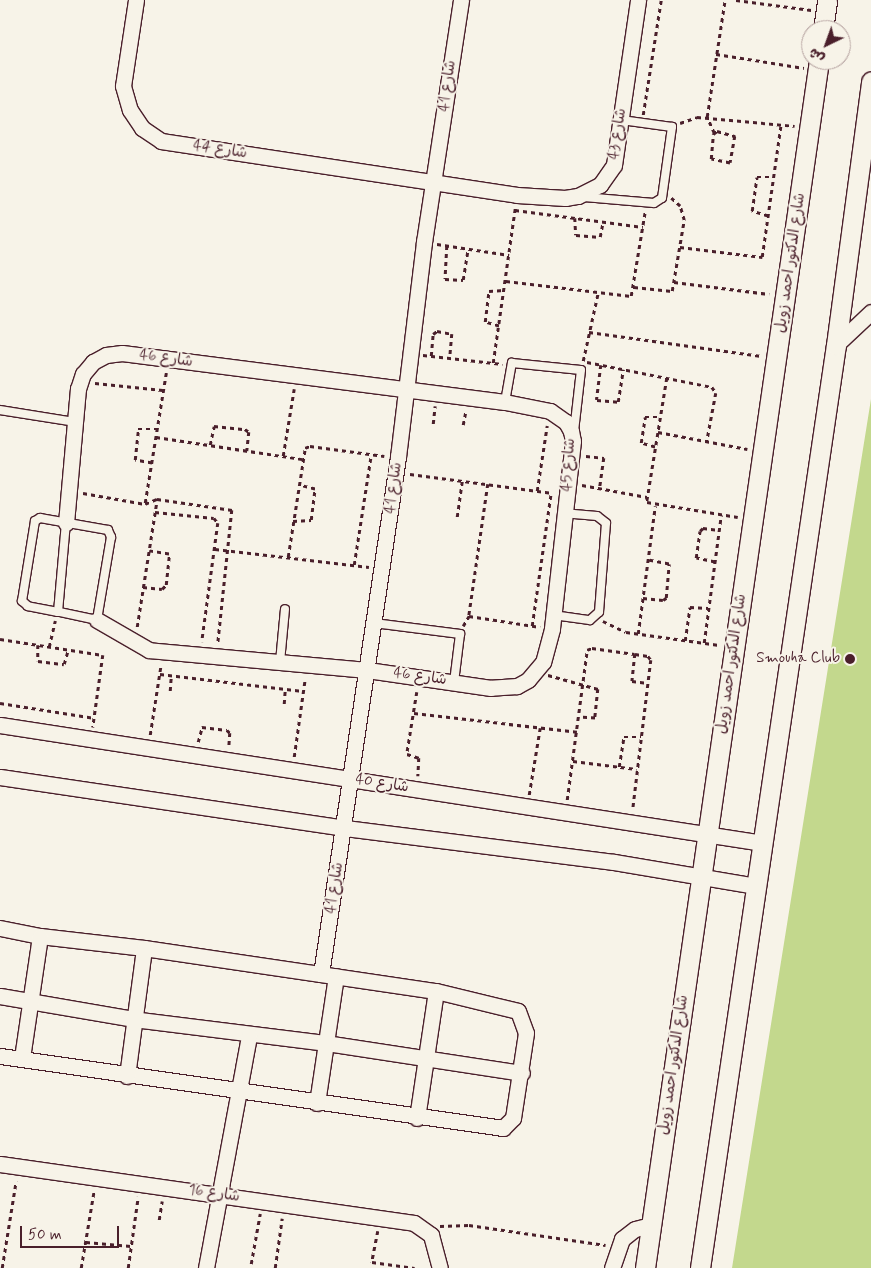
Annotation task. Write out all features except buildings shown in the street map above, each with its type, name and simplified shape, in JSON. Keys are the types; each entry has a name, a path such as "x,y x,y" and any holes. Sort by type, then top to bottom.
{"street":[{"name":"شارع 44","path":"136,0 123,86 130,110 142,128 161,141 434,182"},
{"name":"شارع 41","path":"321,974 345,828 397,465 409,353 424,242 460,0"},
{"name":"شارع 43","path":"434,182 517,195 578,196 600,185 614,165 638,0"},
{"name":"شارع الدكتور احمد زويل","path":"645,1268 817,70"},
{"path":"700,1268 836,345 871,81"},
{"path":"836,345 871,312"},
{"name":"شارع 46","path":"66,523 81,382 93,362 106,355 122,353 405,391"},
{"path":"405,391 505,402 550,411"},
{"name":"شارع 45","path":"537,672 543,662 552,622 565,513 573,488 573,440 566,422 550,411"},
{"name":"شارع 46","path":"97,620 134,644 162,652 367,670 506,688 528,680 537,672"},
{"name":"شارع 40","path":"0,725 228,758 293,771 526,797 566,811 631,820 707,835 763,843"},
{"path":"0,777 345,828 614,862 700,879 756,886"},
{"path":"0,928 40,936 144,948 436,991 518,1011 526,1033 522,1073 513,1118 507,1126 483,1127 417,1118 0,1056"},
{"path":"22,1058 40,936"},
{"path":"127,1076 133,1019 144,948"},
{"path":"317,1103 336,976"},
{"path":"417,1118 424,1059 436,991"},
{"path":"0,996 32,1000 133,1019 249,1035 326,1043 522,1073"},
{"path":"206,1268 249,1035"},
{"name":"شارع 16","path":"0,1164 381,1218 414,1224 426,1230"},
{"path":"612,1268 617,1246 635,1229 651,1225"},
{"path":"426,1230 434,1241 440,1268"}],"lane":[{"path":"578,196 656,202 663,195 672,127 620,120"},
{"path":"505,402 510,365 513,363 581,370 573,440"},
{"path":"0,410 76,422"},
{"path":"552,622 590,620 597,617 607,527 597,516 565,513"},
{"path":"40,518 66,523 111,533 97,620 26,606 21,599 35,521 40,518"},
{"path":"58,612 66,523"},
{"path":"280,662 285,609"},
{"path":"374,623 460,634 454,682"}],"path":[{"path":"642,123 661,0"},
{"path":"714,133 736,136 730,164 711,159 714,133 706,117 725,0"},
{"path":"736,0 825,14"},
{"path":"716,54 801,63"},
{"path":"672,127 697,117 706,117 810,128"},
{"path":"680,248 760,258 781,124"},
{"path":"768,216 752,212 757,178 759,176 774,177"},
{"path":"493,363 517,195"},
{"path":"634,287 669,293 674,282 680,248 683,213 675,201 663,195"},
{"path":"506,281 629,297 634,287 646,202"},
{"path":"515,210 643,227"},
{"path":"576,218 576,235 600,237 603,222"},
{"path":"424,242 509,255"},
{"path":"447,246 445,279 463,280 468,249"},
{"path":"674,282 786,296"},
{"path":"499,326 487,324 485,321 489,291 504,290"},
{"path":"581,370 598,293"},
{"path":"431,356 433,334 437,331 452,334 450,358"},
{"path":"589,332 777,359"},
{"path":"409,353 510,365"},
{"path":"145,504 168,359"},
{"path":"583,361 715,390 707,441"},
{"path":"601,364 597,400 617,402 623,369"},
{"path":"283,456 296,376"},
{"path":"667,378 647,497 648,502 655,506 753,520"},
{"path":"81,382 163,390"},
{"path":"433,424 436,395"},
{"path":"537,491 550,411"},
{"path":"655,447 641,443 645,416 660,417"},
{"path":"210,445 214,426 245,429 249,432 247,451"},
{"path":"152,463 134,460 138,430 157,429"},
{"path":"658,432 763,452"},
{"path":"156,437 302,459"},
{"path":"288,557 302,459 305,448 310,446 371,455 397,465 488,484 551,492 573,488 600,488 647,497"},
{"path":"354,565 371,455"},
{"path":"585,466 587,455 603,457 600,488"},
{"path":"573,488 583,476"},
{"path":"457,517 462,480"},
{"path":"293,521 310,522 314,506 315,488 298,484"},
{"path":"488,484 468,616 532,626 552,622"},
{"path":"69,491 145,504 157,499 231,509 234,514 216,656"},
{"path":"532,626 551,492"},
{"path":"134,644 157,499"},
{"path":"638,634 655,506"},
{"path":"155,512 214,518 218,525 200,655"},
{"path":"704,643 721,515"},
{"path":"715,562 696,558 700,531 703,528 719,530"},
{"path":"214,549 382,568"},
{"path":"143,587 162,589 166,586 169,555 148,551"},
{"path":"642,598 663,600 666,598 670,564 648,560"},
{"path":"685,641 690,608 708,608"},
{"path":"49,646 58,612"},
{"path":"597,617 612,628 638,634 735,648"},
{"path":"0,639 49,646 103,657 95,718 90,738"},
{"path":"38,645 38,661 64,664 68,650"},
{"path":"566,811 582,686 589,648 635,654 651,658 631,820"},
{"path":"149,747 162,652"},
{"path":"635,654 632,680 649,683"},
{"path":"293,771 306,665"},
{"path":"537,672 599,691 595,718 579,717"},
{"path":"160,674 303,690"},
{"path":"170,691 171,675"},
{"path":"419,678 407,754 419,758 418,775 428,778"},
{"path":"284,704 286,688"},
{"path":"0,703 95,718"},
{"path":"414,713 577,732"},
{"path":"198,754 201,728 227,730 230,735 228,758"},
{"path":"526,797 540,728"},
{"path":"619,767 624,737 641,737"},
{"path":"573,761 637,769"},
{"path":"2,1268 18,1166"},
{"path":"82,1268 96,1177"},
{"path":"128,1268 140,1184"},
{"path":"159,1220 164,1187"},
{"path":"251,1264 262,1201"},
{"path":"275,1268 284,1204"},
{"path":"381,1218 372,1262 415,1268"},
{"path":"426,1230 469,1225 617,1246"},
{"path":"86,1242 131,1246"},
{"path":"382,1263 382,1268"}],"green space":[{"name":"Smouha Club","path":"871,399 871,1268 732,1268 788,918"}],"place":[{"name":"Smouha Club","path":"850,659"}]}
